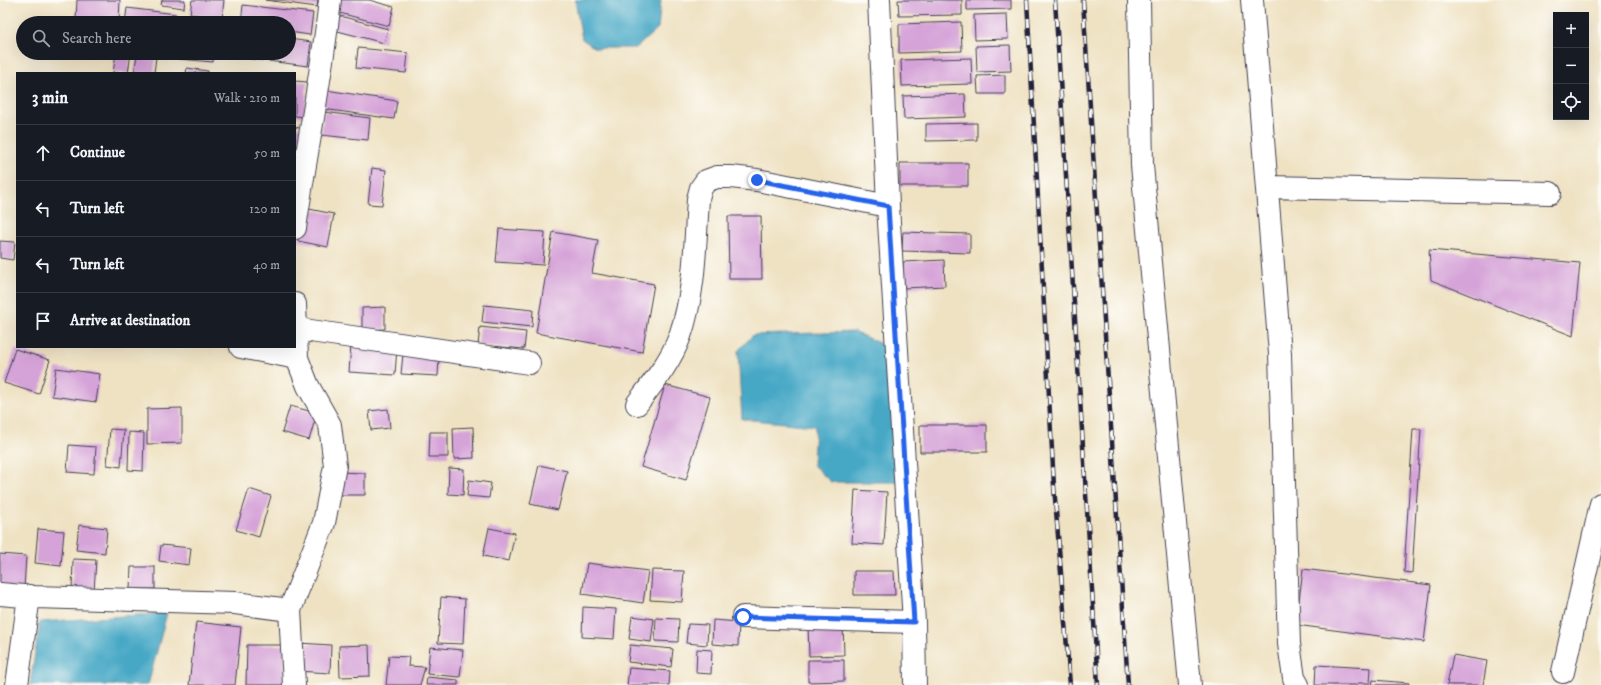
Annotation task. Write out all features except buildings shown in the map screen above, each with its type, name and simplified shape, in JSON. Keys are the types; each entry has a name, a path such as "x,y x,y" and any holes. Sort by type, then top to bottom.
{"street":[{"path":"296,214 300,160 316,99 330,0"},
{"path":"879,0 888,206 914,622 915,685"},
{"path":"1139,0 1142,165 1190,685"},
{"path":"1252,0 1280,354 1289,644 1294,678 1298,685"},
{"path":"638,404 664,367 680,337 692,281 698,199 701,188 706,181 717,177 757,180 888,206"},
{"path":"1267,187 1550,193"},
{"path":"294,685 290,610 324,522 335,466 330,424 308,386 297,358 296,316"},
{"path":"297,329 529,363"},
{"path":"246,348 297,358"},
{"path":"1563,672 1601,504"},
{"path":"0,594 235,603 290,610"},
{"path":"18,685 28,596"},
{"path":"743,617 914,622"}],"water":[{"path":"575,0 661,0 658,28 636,48 595,48 582,39"},
{"path":"854,332 890,348 898,482 831,482 813,465 815,426 742,419 738,351 753,335"},
{"path":"167,613 148,685 30,685 40,622"}],"railway":[{"path":"1027,0 1054,486 1070,685"},
{"path":"1055,0 1098,685"},
{"path":"1083,0 1128,685"}],"route":[{"path":"743,617 914,622 912,610 888,206 757,180"}]}
